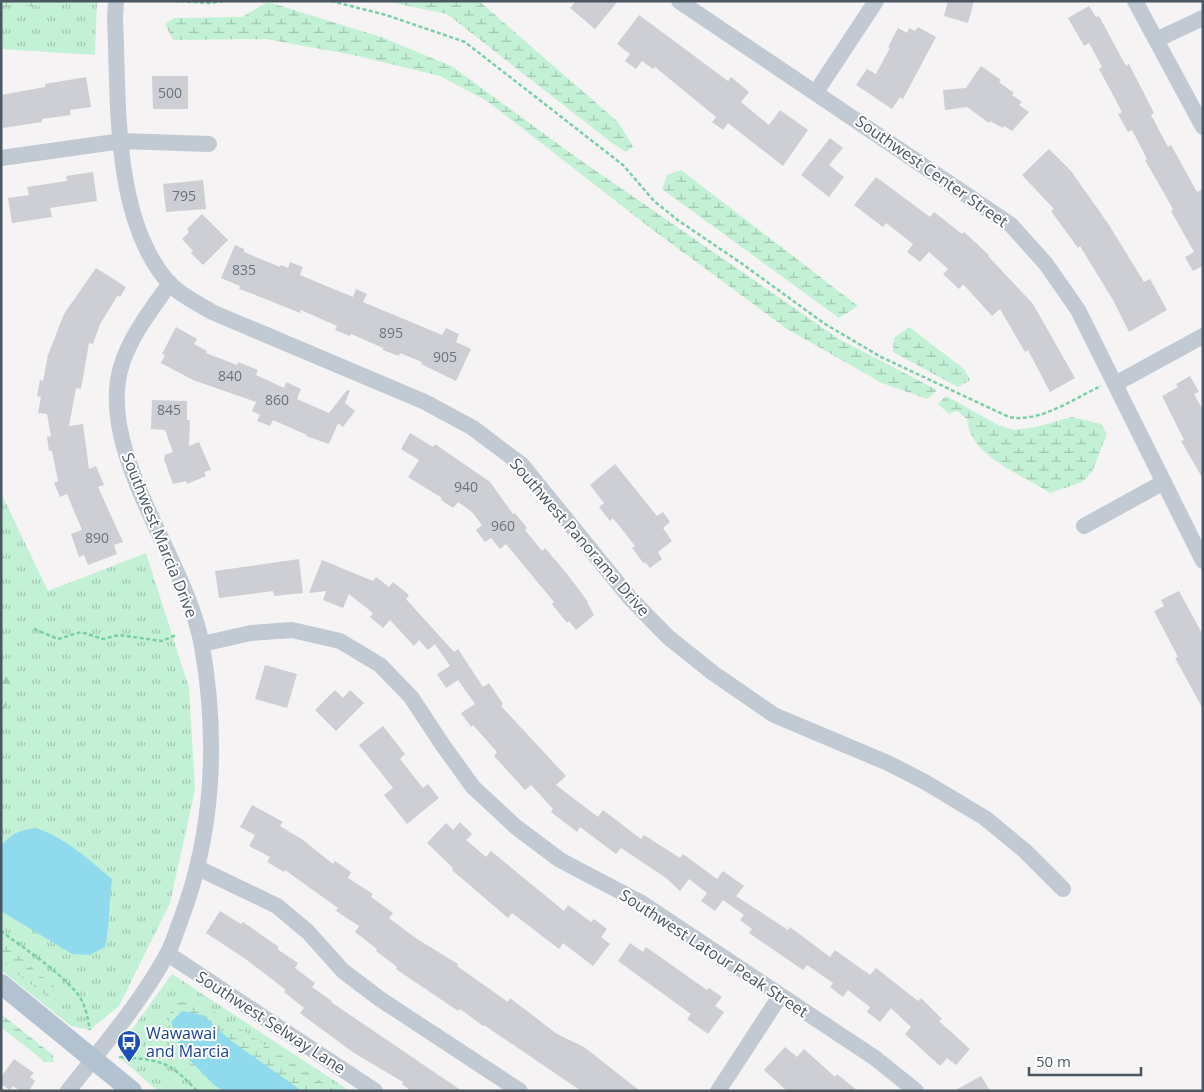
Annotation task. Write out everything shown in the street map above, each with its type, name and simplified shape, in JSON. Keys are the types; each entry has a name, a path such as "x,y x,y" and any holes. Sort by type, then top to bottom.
{"main road":[{"path":"1,984 132,1091"}],"street":[{"name":"Southwest Panorama Drive","path":"116,1 122,141 128,202 145,250 170,283 190,299 212,312 425,402 473,428 522,465 630,598 668,637 713,673 774,716 888,763 985,818 1063,888"},
{"name":"Southwest Center Street","path":"679,1 1011,225 1046,264 1078,310 1203,561"},
{"path":"816,92 876,1"},
{"path":"1134,1 1203,126"},
{"path":"1156,40 1203,18"},
{"path":"1,158 122,141 209,144"},
{"name":"Southwest Marcia Drive","path":"68,1091 133,1010 168,954 198,868 208,816 211,762 209,701 202,644 184,590 128,459 117,417 117,392 121,367 138,329 170,283"},
{"path":"1115,384 1203,336"},
{"path":"1084,526 1164,482"},
{"name":"Southwest Latour Peak Street","path":"202,644 251,633 292,630 340,641 380,665 411,697 473,787 516,827 560,860 640,902 875,1058 916,1091"},
{"path":"198,868 277,906 308,932 350,976 380,999 520,1091"},
{"name":"Southwest Selway Lane","path":"168,954 375,1091"},
{"path":"718,1091 780,996"}],"path":[{"path":"174,1 210,3 225,1"},
{"path":"332,1 386,15 465,42 622,165 654,201 679,221 825,324 881,357 1009,417 1022,419 1063,405 1100,386 1115,384"},
{"path":"34,629 58,639 81,632 103,639 119,635 162,640 176,635"},
{"path":"1,931 44,961 71,988 83,1002 90,1030"},
{"path":"118,1056 156,1059 169,1065 197,1091"}],"green space":[{"path":"1,1 97,1 95,55 1,49"},
{"path":"1,1 42,1 45,6 1,7"},
{"path":"384,1 479,1 618,122 633,147 626,152 612,143 447,14"},
{"path":"268,2 384,38 453,67 573,155 839,339 937,390 927,399 882,383 787,329 653,230 487,101 440,76 353,55 266,39 173,40 165,24 174,18 242,17"},
{"path":"681,170 858,306 839,318 662,189 667,175"},
{"path":"909,327 964,369 970,380 958,387 893,352 894,338"},
{"path":"946,396 1000,426 1015,430 1036,427 1072,417 1101,424 1107,434 1092,472 1082,482 1050,493 987,454 977,444 970,432 967,419 957,411 949,414 938,404"},
{"path":"1,493 48,591 146,553 189,688 195,790 170,903 119,1006 90,1030 71,1026 1,970"},
{"path":"1,656 17,676 1,717"},
{"path":"1,941 55,987 59,996 54,1002 1,961"},
{"path":"172,974 350,1091 158,1091 119,1057 129,1057 118,1049"},
{"path":"193,998 336,1091 213,1091 167,1039 171,1006"},
{"path":"1,1014 53,1055 54,1062 45,1062 1,1027"}],"water":[{"path":"36,828 67,844 112,879 105,947 90,955 72,954 1,911 1,846 17,833"},
{"path":"182,1011 203,1015 230,1040 302,1091 224,1091 214,1085 181,1051 171,1022"}],"building":[{"path":"576,1 618,1 595,29 570,8"},
{"path":"948,1 974,1 968,23 944,16"},
{"path":"1089,6 1096,17 1099,16 1126,66 1129,64 1154,113 1151,115 1168,147 1171,145 1197,192 1203,189 1203,269 1202,266 1193,271 1185,257 1194,252 1171,211 1173,209 1145,160 1147,159 1132,130 1128,132 1118,114 1122,112 1099,69 1102,67 1089,43 1084,46 1068,18"},
{"path":"639,15 728,81 731,77 749,92 741,102 769,125 780,110 808,130 783,166 728,123 723,130 712,122 716,117 655,67 653,69 642,61 636,69 625,61 630,54 617,44"},
{"path":"918,27 936,37 903,99 900,97 892,109 856,85 867,69 876,74 898,28 907,33 909,28 915,31"},
{"path":"981,66 1001,80 999,82 1014,93 1012,95 1022,102 1019,105 1029,112 1012,131 990,121 989,123 967,107 945,110 943,90 966,88"},
{"path":"152,76 188,76 188,109 153,109"},
{"path":"86,77 91,107 70,110 71,115 42,119 42,122 3,128 1,95 45,87 45,84"},
{"path":"830,138 843,148 829,165 844,177 829,197 801,175"},
{"path":"1049,149 1071,171 1109,225 1144,282 1150,279 1167,310 1129,332 1113,300 1080,246 1078,248 1051,211 1054,209 1022,175"},
{"path":"93,172 97,201 50,208 52,217 12,223 8,198 29,195 27,187 67,181 66,176"},
{"path":"876,177 930,217 934,212 962,234 964,232 989,255 1033,304 1075,378 1050,392 1028,350 1025,352 1000,309 992,316 963,284 959,289 943,274 948,269 929,252 920,262 907,252 913,244 886,223 883,227 854,205"},
{"path":"203,180 206,209 166,212 163,184"},
{"path":"202,214 228,240 203,265 191,253 193,251 182,239 189,232 187,229"},
{"path":"235,245 244,249 244,252 280,267 281,265 288,268 290,262 303,267 300,275 353,297 356,289 367,294 363,302 442,335 446,328 459,334 456,342 471,349 456,381 421,364 422,362 400,353 399,356 351,334 350,336 335,330 337,326 301,310 300,313 239,289 240,286 221,278"},
{"path":"96,268 126,287 120,297 118,295 100,324 93,344 89,343 81,389 76,388 69,426 83,424 89,469 96,466 104,485 98,487 123,542 114,545 117,554 88,565 84,555 79,557 71,534 82,530 67,494 60,497 54,483 58,481 52,451 49,451 47,437 51,436 47,414 38,413 41,397 37,396 40,380 43,381 48,355 64,314"},
{"path":"176,327 197,339 194,344 207,351 206,353 237,365 238,362 258,370 256,375 284,388 286,382 301,389 297,399 329,413 347,390 350,391 345,403 355,411 343,427 338,423 329,444 306,436 273,420 270,426 257,421 260,415 252,411 256,402 193,380 161,363 165,355 162,354"},
{"path":"1190,376 1199,392 1194,394 1203,410 1203,479 1181,441 1184,440 1162,396 1178,387 1176,384"},
{"path":"152,400 187,401 187,420 190,420 189,446 199,442 211,470 204,472 206,476 187,484 186,481 173,484 164,459 165,455 173,452 165,430 151,429"},
{"path":"410,433 433,447 435,444 490,482 513,514 515,513 527,528 525,530 542,551 545,548 568,575 588,602 594,615 576,630 569,621 567,623 552,604 554,602 506,544 500,549 491,538 485,542 476,530 482,525 472,512 458,502 453,508 441,500 442,498 408,477 419,460 401,449"},
{"path":"615,464 657,516 663,512 670,522 663,528 672,541 658,552 662,559 650,568 645,562 644,564 632,548 635,546 617,523 612,518 610,521 599,507 604,503 590,485"},
{"path":"299,559 303,593 274,596 273,591 219,598 215,571"},
{"path":"322,560 373,581 376,577 389,587 393,582 409,595 406,599 454,652 458,649 483,687 489,683 503,704 501,706 566,776 556,785 598,817 603,810 641,839 644,835 680,858 683,854 717,879 723,871 744,886 736,896 788,930 790,927 830,957 835,950 870,975 876,968 918,1001 921,998 942,1019 939,1021 970,1049 956,1065 947,1058 940,1066 905,1034 911,1027 891,1008 880,1022 867,1012 870,1007 848,990 843,997 830,987 833,983 807,965 803,970 749,933 752,929 740,920 744,915 723,900 715,911 701,901 707,893 689,879 680,891 666,878 621,848 616,854 580,827 577,832 551,812 553,809 531,785 525,790 494,756 497,752 473,725 471,727 461,713 475,704 458,680 446,688 437,674 450,666 435,644 428,650 419,640 414,646 390,620 383,628 370,617 373,613 349,594 343,608 323,600 326,591 309,593"},
{"path":"1179,591 1203,635 1203,709 1175,658 1178,657 1154,611 1164,606 1161,600"},
{"path":"265,665 297,674 287,708 255,699"},
{"path":"335,690 343,698 350,690 364,703 336,731 315,710"},
{"path":"383,726 405,754 400,759 423,788 428,784 439,798 407,824 384,795 393,788 359,745"},
{"path":"252,805 283,822 280,826 303,840 333,864 335,861 351,872 348,878 373,894 371,897 393,913 389,918 417,939 458,964 457,966 508,1002 510,998 557,1034 584,1047 640,1091 581,1091 460,1009 458,1011 396,969 397,967 355,932 359,926 336,911 338,908 285,870 284,872 267,862 270,857 249,846 255,835 240,827"},
{"path":"460,822 472,834 466,840 486,857 491,851 564,911 568,905 591,922 594,919 607,929 601,937 610,944 593,966 563,943 559,949 512,913 508,918 452,870 453,868 427,843 446,823 453,830"},
{"path":"220,911 241,924 243,922 279,947 277,949 298,963 295,968 315,983 312,987 331,1002 462,1091 411,1091 402,1084 403,1082 354,1053 320,1028 300,1013 304,1008 284,992 286,990 247,960 206,933"},
{"path":"630,943 643,952 646,947 707,990 709,988 722,997 715,1006 724,1012 708,1034 687,1019 691,1014 618,961"},
{"path":"785,1047 797,1057 804,1049 835,1077 837,1074 858,1091 787,1091 764,1070"},
{"path":"14,1059 34,1073 30,1077 35,1081 29,1091 20,1091 13,1086 10,1090 1,1084 1,1077"},
{"path":"981,1076 990,1091 954,1091"}],"place":[{"name":"Wawawai and Marcia","path":"129,1063"}]}
